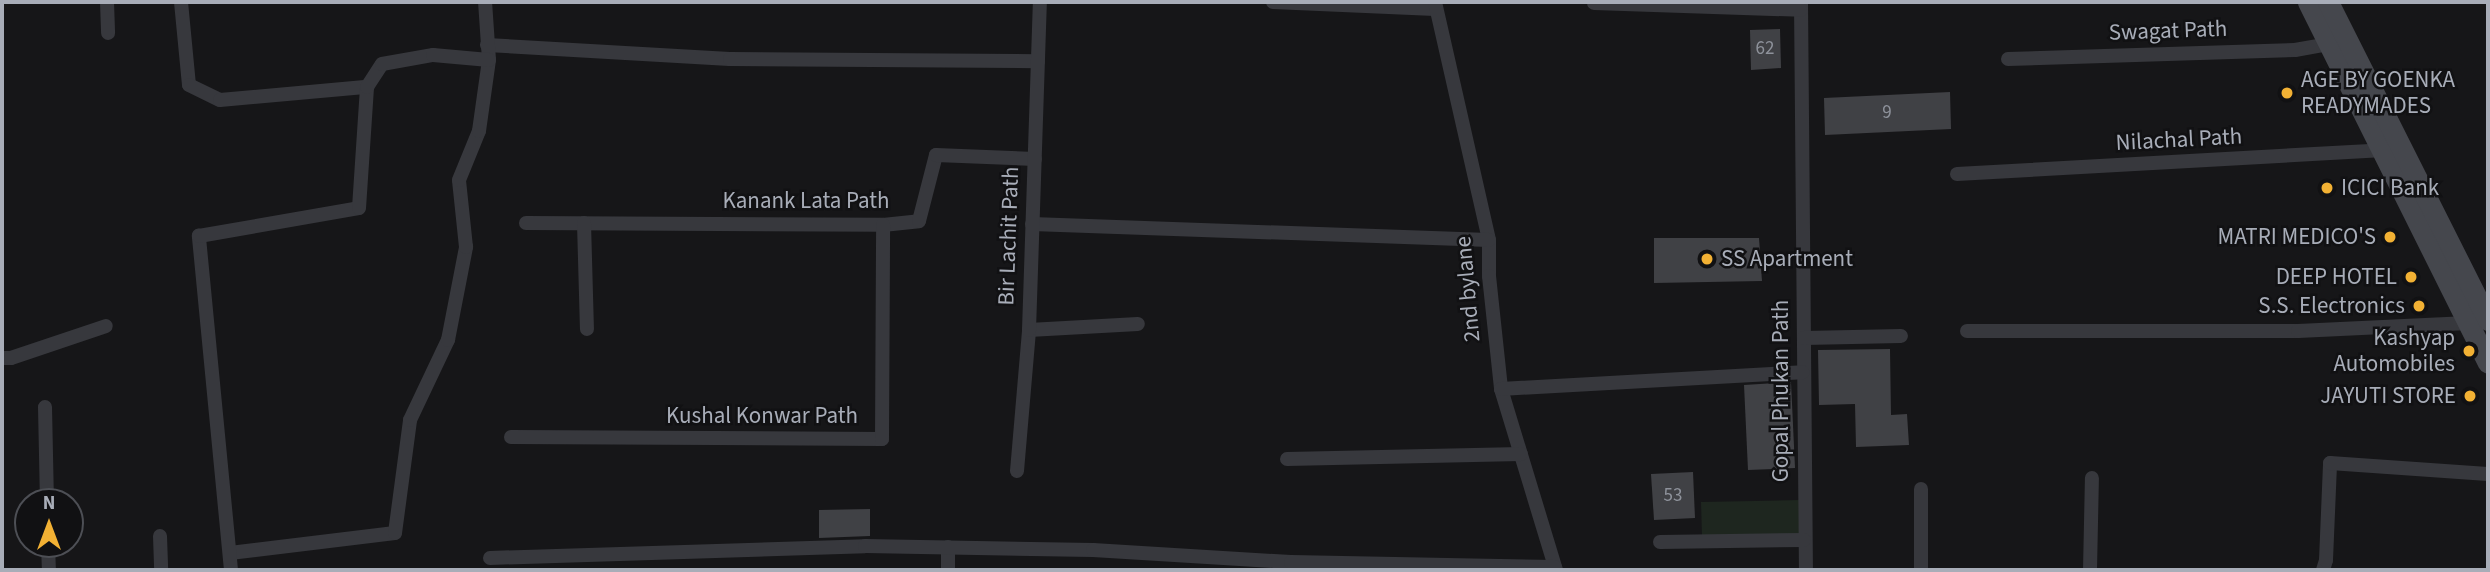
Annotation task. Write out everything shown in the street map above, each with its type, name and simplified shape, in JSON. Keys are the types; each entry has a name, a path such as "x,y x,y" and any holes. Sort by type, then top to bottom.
{"main road":[{"path":"2308,2 2329,44 2394,150"},
{"path":"2328,2 2394,150 2481,320 2488,363"}],"street":[{"path":"107,2 108,33"},
{"path":"181,2 189,85 220,100 367,87"},
{"path":"230,553 395,533 410,421 448,340 466,247 459,180 479,131 488,53 485,2"},
{"name":"Bir Lachit Path","path":"1017,471 1029,330 1040,2"},
{"path":"1273,2 1435,6"},
{"path":"1594,3 1801,6"},
{"name":"2nd bylane","path":"1435,6 1489,240 1489,276 1500,389 1556,568"},
{"name":"Gopal Phukan Path","path":"1801,6 1806,570"},
{"name":"Swagat Path","path":"2008,59 2295,50 2329,44"},
{"path":"231,570 199,236 359,208 367,87 382,64 433,55 488,53 730,59 1038,61"},
{"name":"Nilachal Path","path":"1957,173 2394,150"},
{"name":"Kanank Lata Path","path":"526,223 883,225 919,221 936,155 1035,159"},
{"path":"584,223 587,329"},
{"path":"1032,224 1489,240"},
{"name":"Kushal Konwar Path","path":"511,437 882,439 883,225"},
{"path":"1968,331 2298,331 2481,320"},
{"path":"1029,330 1138,324"},
{"path":"2,358 106,326"},
{"path":"1804,338 1901,336"},
{"path":"1500,389 1803,372"},
{"path":"46,407 47,488"},
{"path":"1287,459 1521,454"},
{"path":"2323,570 2326,560 2330,464 2488,474"},
{"path":"2090,570 2092,478"},
{"path":"1921,489 1921,570"},
{"path":"160,536 161,570"},
{"path":"1660,542 1804,540"},
{"path":"490,558 865,545 1093,550 1291,566 1556,568"},
{"path":"948,547 948,570"}],"shaded area":[{"path":"1799,500 1799,535 1702,537 1701,502"}],"building":[{"path":"1780,29 1781,68 1751,70 1750,30"},
{"path":"1950,92 1951,129 1825,135 1824,98"},
{"name":"SS Apartment","path":"1654,238 1759,238 1762,281 1654,283"},
{"path":"1890,349 1891,415 1907,414 1909,445 1856,447 1855,404 1819,405 1818,350"},
{"path":"1791,382 1795,468 1748,470 1744,385"},
{"path":"1693,472 1695,518 1654,520 1651,474"},
{"path":"870,509 870,536 819,538 819,510"}],"place":[{"name":"AGE BY GOENKA READYMADES","path":"2287,93"},
{"name":"ICICI Bank","path":"2327,188"},
{"name":"MATRI MEDICO'S","path":"2390,237"},
{"name":"SS Apartment","path":"1707,259"},
{"name":"DEEP HOTEL","path":"2411,277"},
{"name":"S.S. Electronics","path":"2419,306"},
{"name":"Kashyap Automobiles","path":"2469,351"},
{"name":"JAYUTI STORE","path":"2470,396"}]}
